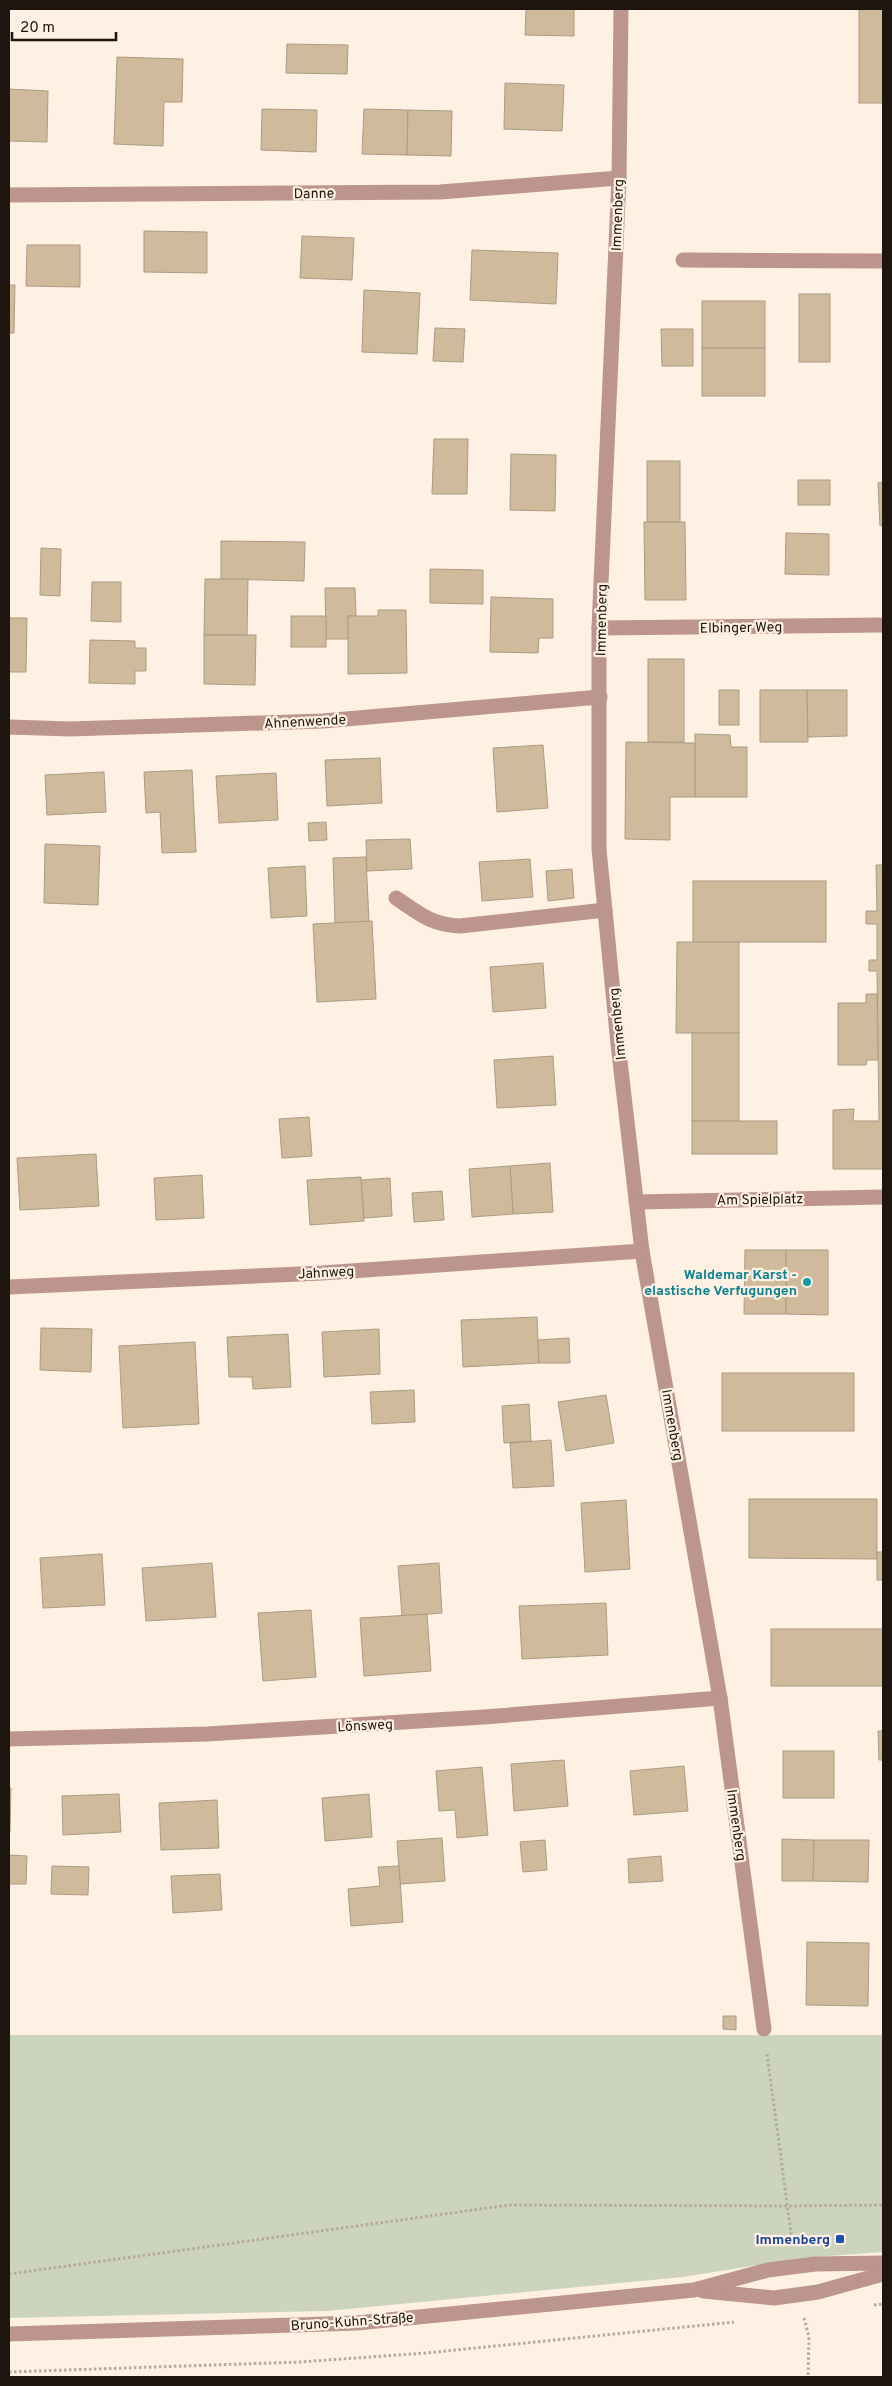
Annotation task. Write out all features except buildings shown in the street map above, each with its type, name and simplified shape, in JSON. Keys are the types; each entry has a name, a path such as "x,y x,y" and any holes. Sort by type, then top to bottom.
{"street":[{"name":"Immenberg","path":"621,9 619,178 599,628 600,849 642,1251 720,1698 764,2029"},
{"name":"Danne","path":"9,195 440,192 619,178"},
{"path":"682,260 883,261"},
{"name":"Elbinger Weg","path":"599,628 883,625"},
{"name":"Ahnenwende","path":"9,727 70,729 323,722 600,697"},
{"path":"396,898 429,920 442,925 460,926 605,910"},
{"name":"Am Spielplatz","path":"636,1202 883,1197"},
{"name":"Jahnweg","path":"9,1287 322,1272 642,1251"},
{"name":"Lönsweg","path":"9,1739 227,1733 484,1718 720,1698"},
{"name":"Bruno-Kuhn-Straße","path":"9,2334 357,2323 694,2290 768,2270 815,2264 883,2263"},
{"name":"Bruno-Kuhn-Straße","path":"694,2290 774,2298 818,2292 883,2274"}],"path":[{"path":"764,2029 795,2267"},
{"path":"9,2274 509,2205 788,2206 883,2204"},
{"path":"865,2306 883,2304"},
{"path":"808,2377 808,2337 803,2315 812,2314"},
{"path":"9,2372 310,2362 426,2353 735,2322"}],"green space":[{"path":"9,2035 883,2035 883,2252 802,2258 683,2277 327,2311 9,2318"}],"place":[{"name":"Waldemar Karst - elastische Verfugungen","path":"807,1282"},
{"name":"Immenberg","path":"840,2239"}]}
